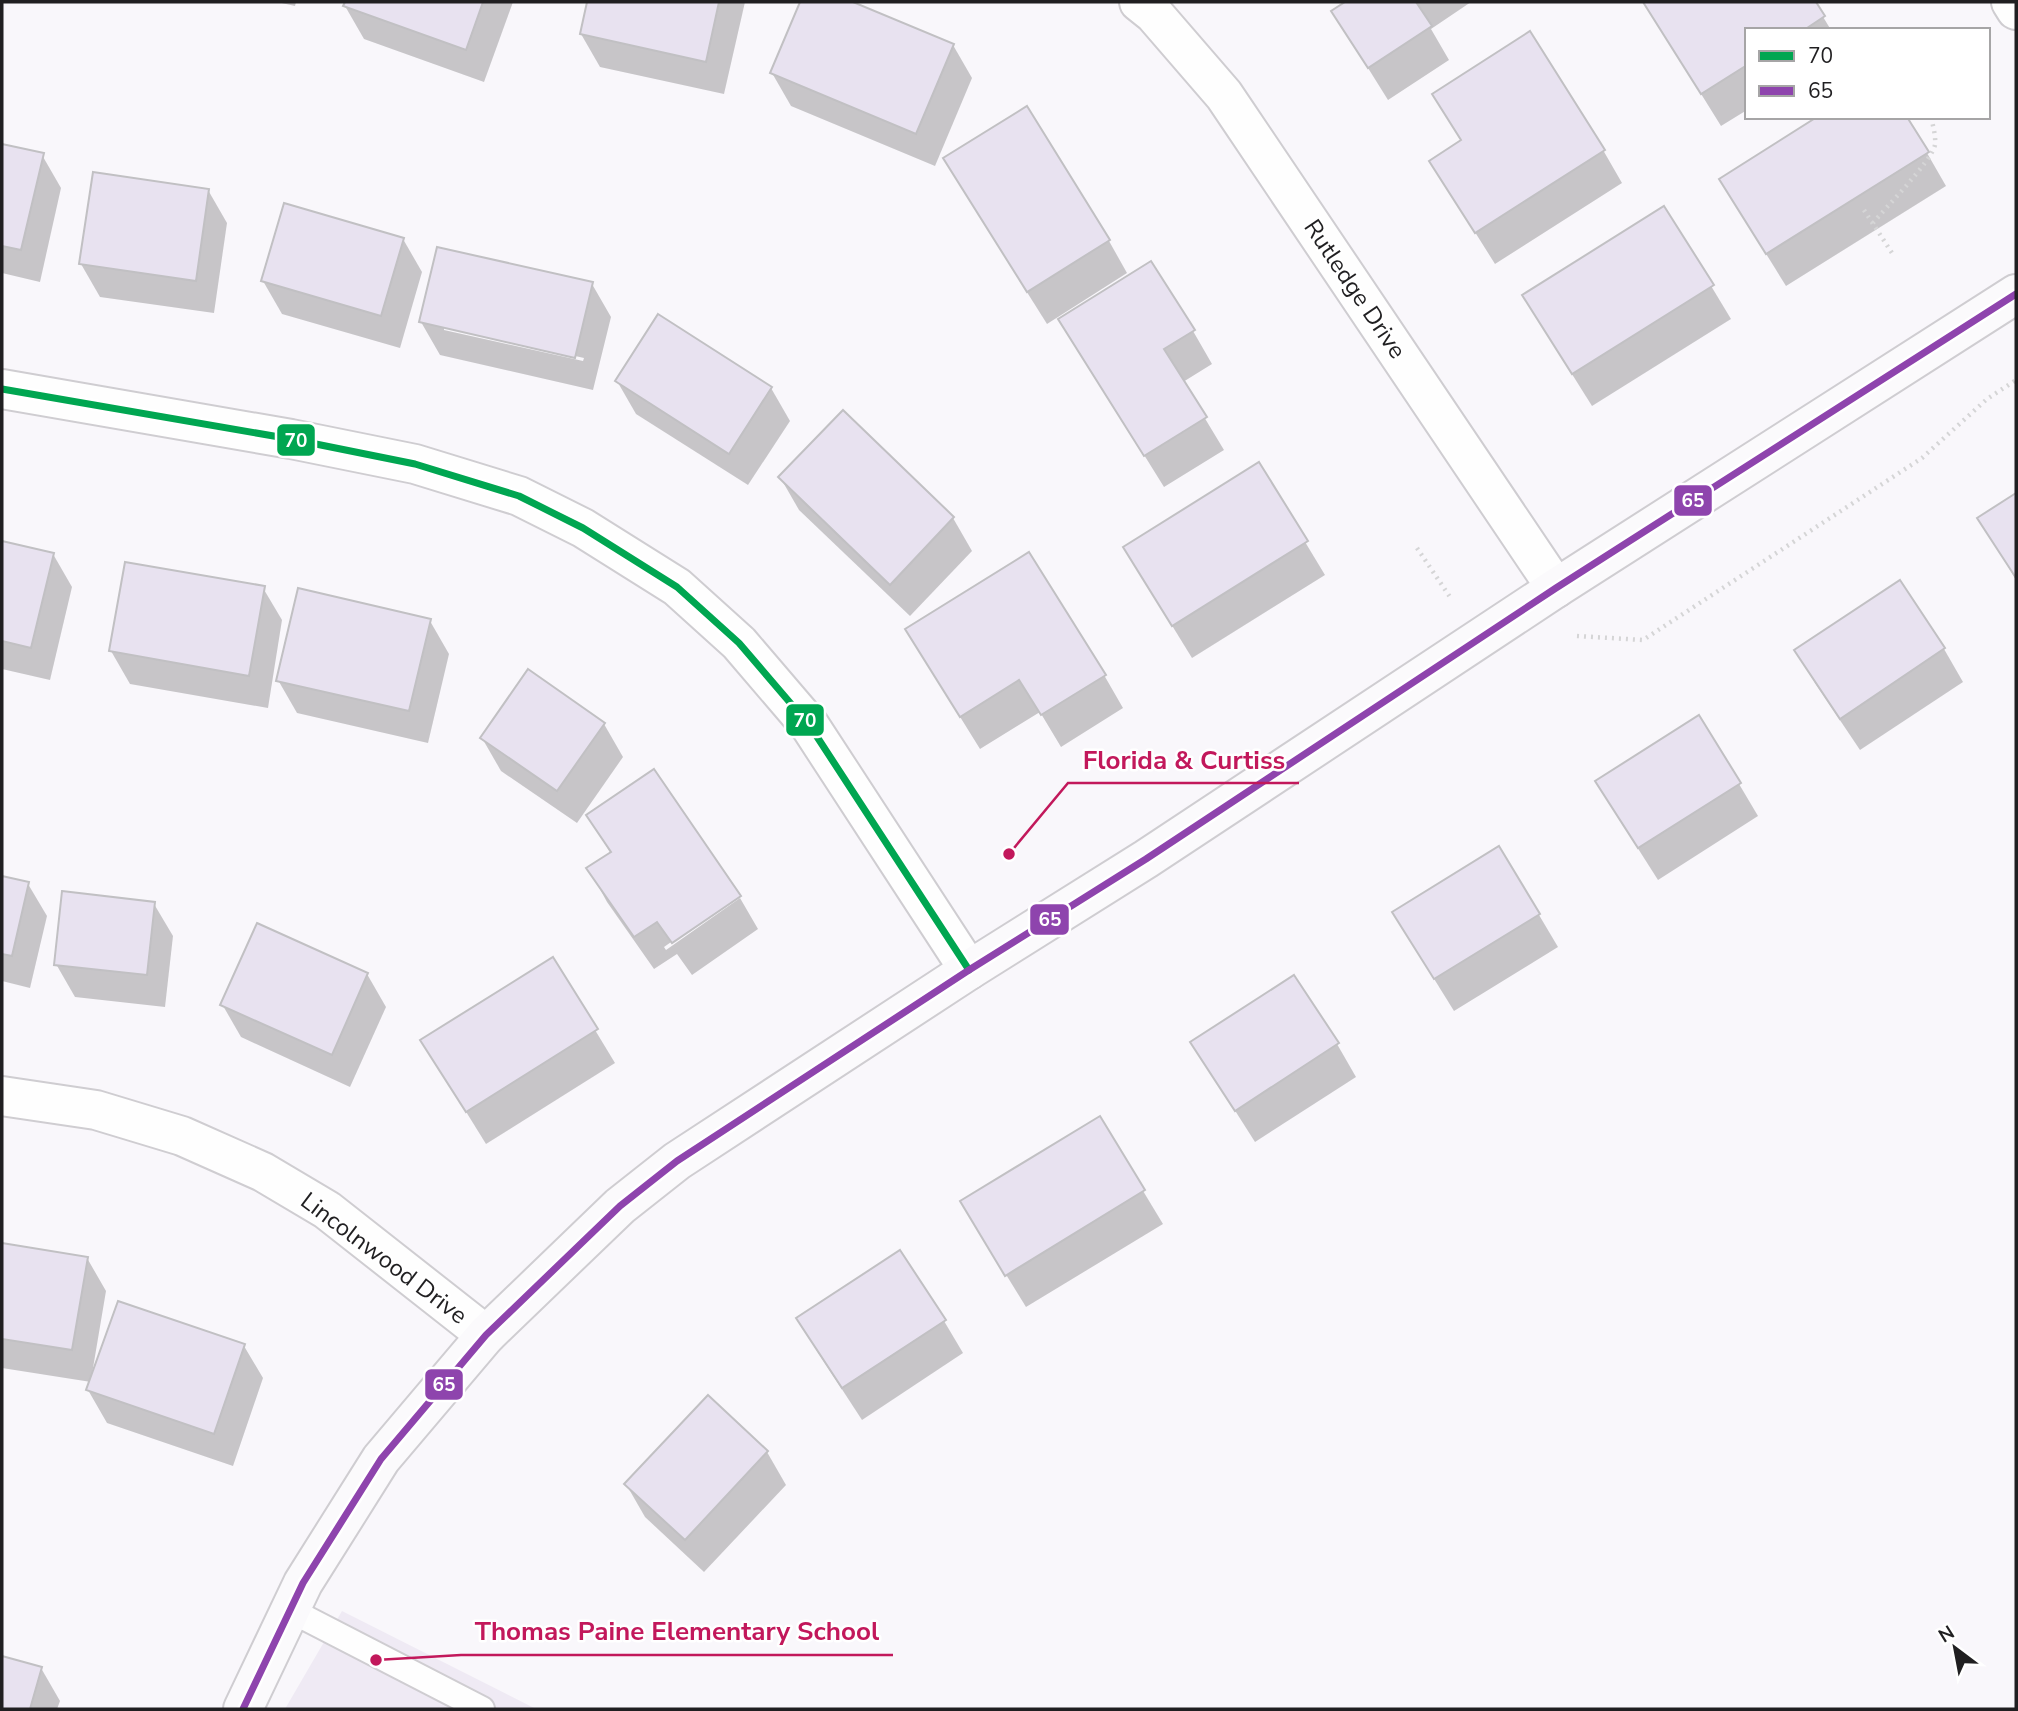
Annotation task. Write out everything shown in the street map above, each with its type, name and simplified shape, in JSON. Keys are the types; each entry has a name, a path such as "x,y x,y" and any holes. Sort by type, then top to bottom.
{"street":[{"name":"Rutledge Drive","path":"1139,2 1154,14 1224,95 1556,588"},
{"path":"2011,2 2016,10"},
{"path":"243,1709 303,1583 381,1460 486,1335 620,1206 677,1161 969,970 1146,859 1556,588 2016,294"},
{"path":"2,389 291,439 415,464 519,496 583,528 677,587 739,643 810,726 969,970"},
{"name":"Lincolnwood Drive","path":"2,1096 96,1110 182,1136 263,1172 327,1210 486,1335"}],"lane":[{"path":"290,1611 482,1709"}],"path":[{"path":"1873,223 1933,151 1935,142 1931,119"},
{"path":"1864,210 1892,253"},
{"path":"1643,640 1922,458 1986,399 2016,380"},
{"path":"1417,548 1478,639"}],"shaded area":[{"path":"342,1611 536,1709 285,1709"}],"building":[{"path":"345,2 483,2 466,50 343,6"},
{"path":"587,2 719,2 706,62 580,34"},
{"path":"800,2 853,2 954,44 916,134 770,73"},
{"path":"1345,2 1416,2 1432,26 1368,68 1331,11"},
{"path":"1643,2 1816,2 1825,16 1807,28 1745,28 1745,66 1701,94"},
{"path":"1530,31 1605,150 1475,233 1429,161 1461,140 1432,94"},
{"path":"1027,106 1110,240 1027,292 943,158"},
{"path":"1814,119 1908,119 1929,152 1766,254 1719,179"},
{"path":"2,144 44,153 21,250 2,246"},
{"path":"93,172 209,189 196,281 79,264"},
{"path":"284,203 404,238 381,316 261,281"},
{"path":"1664,206 1714,285 1572,374 1522,295"},
{"path":"437,247 593,282 575,358 419,322"},
{"path":"1151,261 1195,330 1164,349 1207,417 1144,456 1058,319"},
{"path":"658,314 772,387 729,454 615,381"},
{"path":"843,410 954,517 890,585 778,477"},
{"path":"1259,462 1308,541 1172,626 1123,547"},
{"path":"2016,493 2016,578 1977,518"},
{"path":"2,541 54,553 31,648 2,641"},
{"path":"1029,552 1106,675 1041,715 1019,680 960,717 905,629"},
{"path":"125,562 265,586 249,676 109,651"},
{"path":"1900,580 1945,648 1840,719 1794,650"},
{"path":"298,588 431,619 409,711 276,681"},
{"path":"528,669 605,723 557,791 480,738"},
{"path":"1699,715 1741,783 1638,848 1595,781"},
{"path":"654,769 741,896 672,943 657,922 634,937 586,868 611,852 586,815"},
{"path":"1499,846 1540,914 1434,979 1392,912"},
{"path":"2,876 29,882 12,956 2,954"},
{"path":"62,891 155,902 147,975 54,965"},
{"path":"257,923 368,973 332,1055 220,1005"},
{"path":"553,957 598,1029 466,1112 420,1040"},
{"path":"1294,975 1339,1043 1235,1111 1190,1042"},
{"path":"1100,1116 1145,1190 1005,1276 960,1201"},
{"path":"2,1243 88,1257 72,1350 2,1339"},
{"path":"900,1250 946,1320 842,1388 796,1318"},
{"path":"118,1301 245,1344 214,1434 86,1390"},
{"path":"708,1395 768,1451 685,1540 624,1484"},
{"path":"2,1656 42,1667 30,1709 2,1709"}],"transit line":[{"name":"65","path":"243,1709 303,1583 381,1459 486,1335 620,1206 677,1161 969,970 1146,859 1556,588 2016,294"},
{"name":"70","path":"2,389 291,439 415,464 519,496 583,528 677,587 739,643 810,726 969,970"}],"place":[{"name":"Florida & Curtiss","path":"1009,854"},
{"name":"Thomas Paine Elementary School","path":"376,1660"}]}
